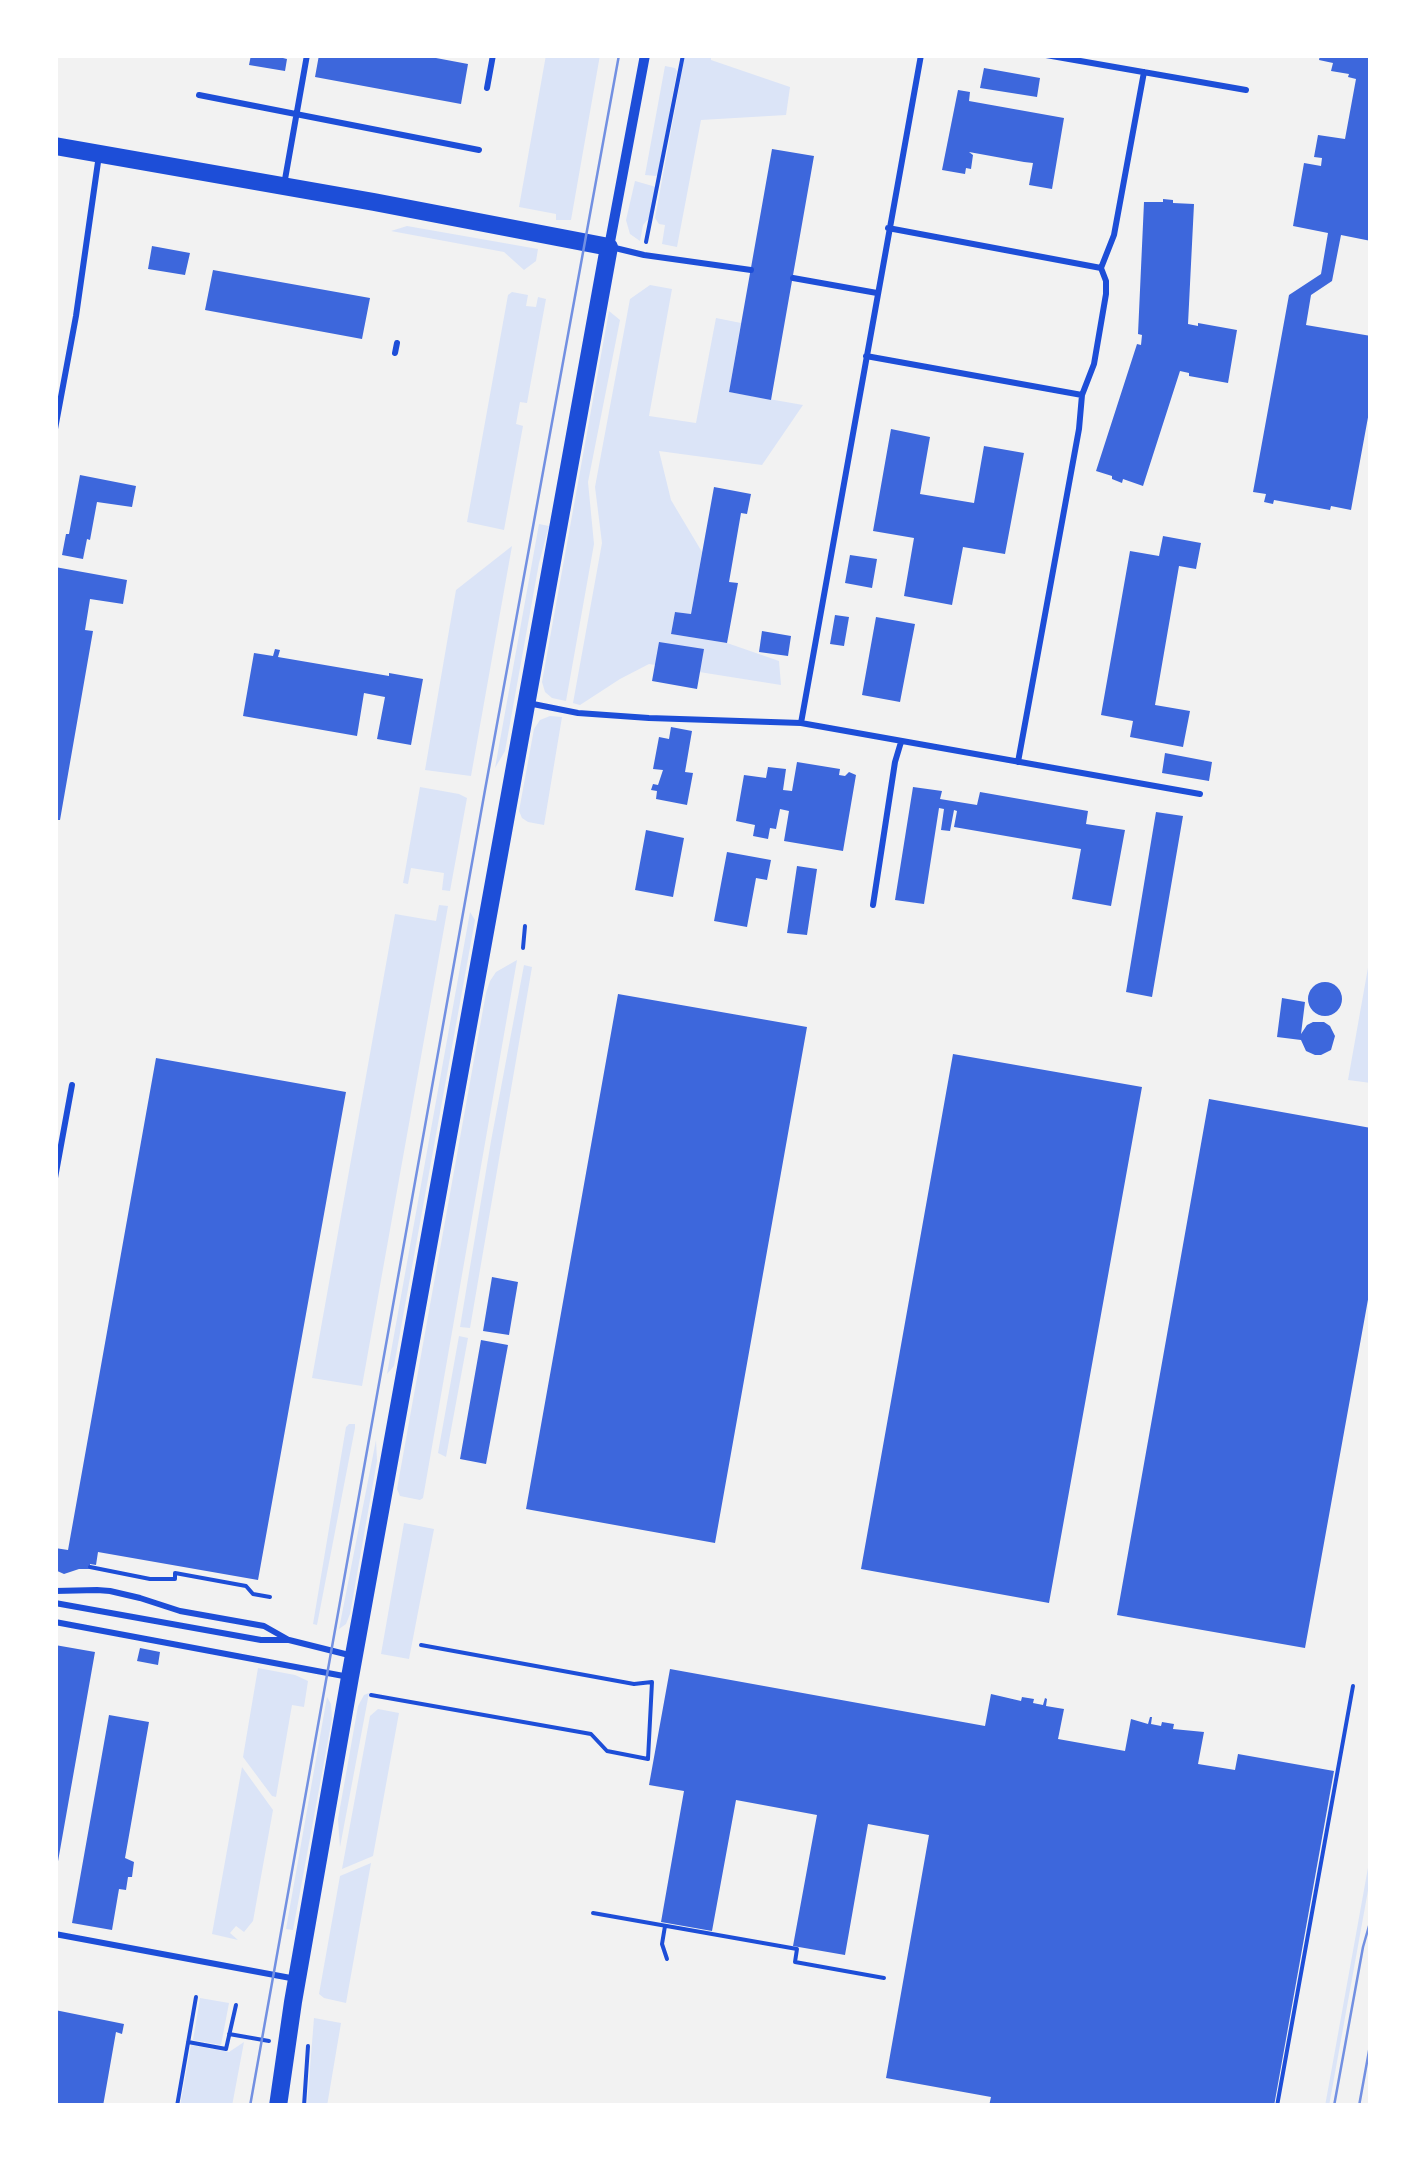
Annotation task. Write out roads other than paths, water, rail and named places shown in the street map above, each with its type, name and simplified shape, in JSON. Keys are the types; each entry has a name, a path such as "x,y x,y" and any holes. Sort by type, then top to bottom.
{"street":[{"path":"278,2106 350,1677 644,55"},
{"path":"55,146 609,247"}],"lane":[{"path":"284,186 307,55"},
{"path":"487,88 493,55"},
{"path":"801,723 921,55"},
{"path":"1046,55 1246,90"},
{"path":"1018,762 1082,396 1094,364 1106,294 1102,268 1114,235 1144,72"},
{"path":"199,95 479,150"},
{"path":"55,428 99,154"},
{"path":"888,228 1102,268"},
{"path":"609,247 750,270"},
{"path":"792,278 877,293"},
{"path":"395,353 397,343"},
{"path":"866,356 1082,396"},
{"path":"527,703 578,713 801,723 1200,794"},
{"path":"872,905 901,742"},
{"path":"55,1178 72,1085"},
{"path":"55,1591 125,1594 180,1611 264,1626 288,1640"},
{"path":"55,1602 261,1640 288,1640 354,1657"},
{"path":"55,1622 350,1677"},
{"path":"55,1934 297,1980"}],"tram line":[{"path":"250,2106 619,55"},
{"path":"1334,2106 1371,1919"},
{"path":"1359,2106 1371,2040"}]}
